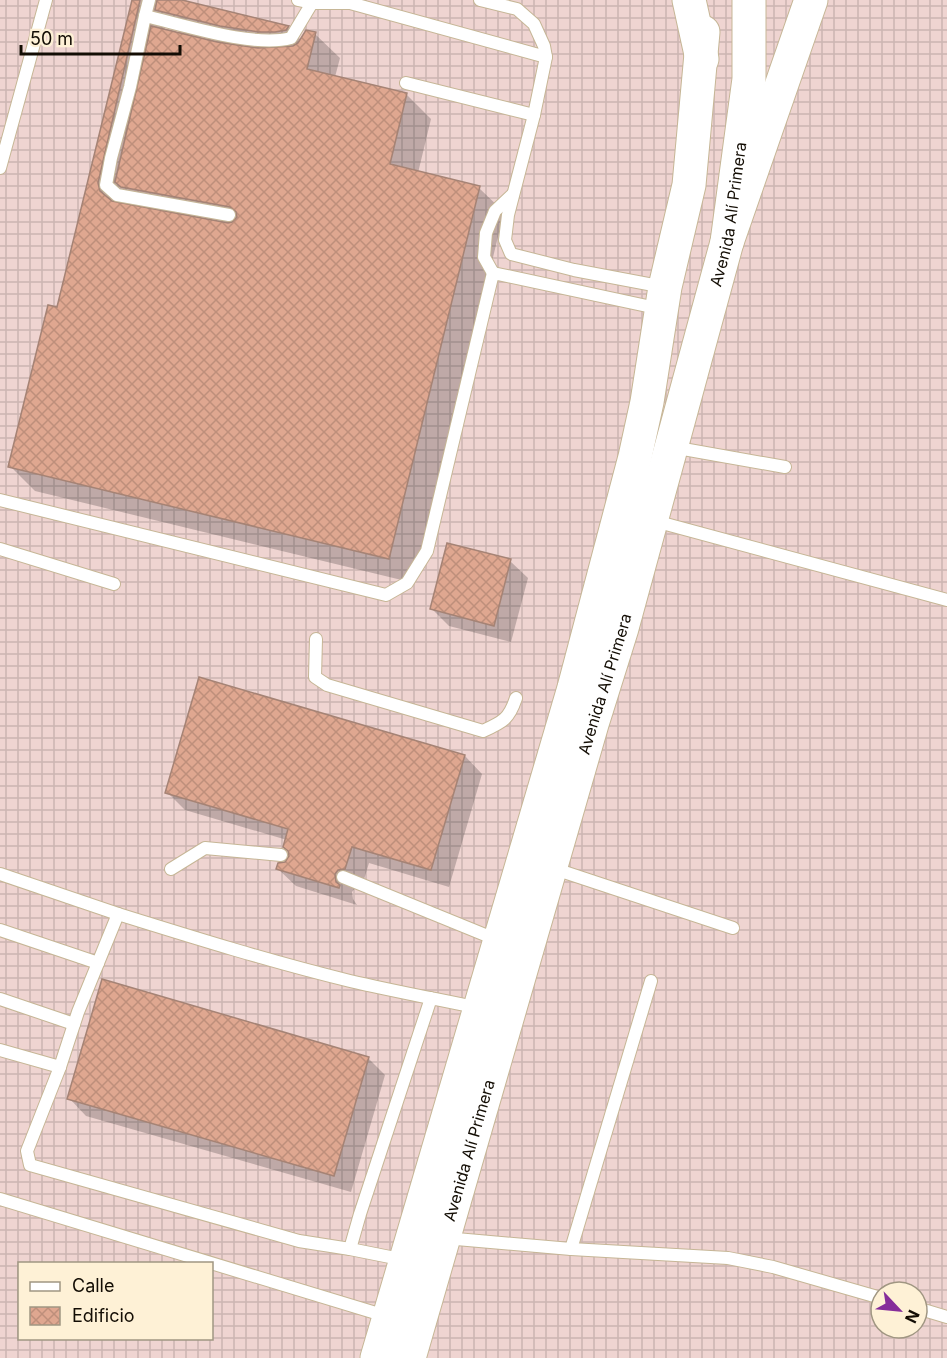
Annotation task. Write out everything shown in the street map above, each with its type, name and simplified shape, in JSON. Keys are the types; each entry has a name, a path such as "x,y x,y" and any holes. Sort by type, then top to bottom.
{"main road":[{"path":"689,0 702,59"},
{"name":"Avenida Alí Primera","path":"493,1012 501,941 574,688 635,457 647,402 663,298 690,185 705,0"},
{"name":"Avenida Alí Primera","path":"409,1358 404,1322 425,1240 493,1012 551,867 622,628 727,242 749,79 749,0"},
{"path":"727,242 811,0"},
{"path":"663,298 670,292 672,302 668,394 673,436"},
{"name":"Avenida Alí Primera","path":"377,1358 404,1322 425,1240"}],"lane":[{"path":"0,168 46,0"},
{"path":"149,0 106,185 117,195 229,215"},
{"path":"298,0 312,3 350,3 546,57"},
{"path":"480,0 517,9 534,24 544,46 546,57 505,240 511,254 574,270 663,298"},
{"path":"145,16 211,32 265,41 279,41 291,38 312,3"},
{"path":"406,83 534,115"},
{"path":"0,500 386,595 407,583 427,552 493,273 484,257 486,232 495,211 514,193"},
{"path":"493,273 663,298"},
{"path":"673,436 785,467"},
{"path":"650,520 947,600"},
{"path":"0,549 114,584"},
{"path":"316,639 315,677 327,685 472,728 483,731 498,724 511,713 516,698"},
{"path":"171,869 206,848 281,855"},
{"path":"551,867 733,928"},
{"path":"0,874 227,949 352,981 493,1012"},
{"path":"343,878 501,941"},
{"path":"118,914 27,1151 30,1165 298,1241 350,1249 425,1240 728,1258 773,1267 869,1295"},
{"path":"0,930 98,963"},
{"path":"571,1249 651,981"},
{"path":"350,1249 431,998"},
{"path":"0,999 74,1024"},
{"path":"0,1050 60,1067"},
{"path":"0,1199 207,1262"},
{"path":"213,1264 404,1322"},
{"path":"929,1312 947,1317"}],"shaded area":[{"path":"0,0 947,0 947,1358 0,1358"}],"building":[{"path":"132,0 140,0 98,183 100,191 112,201 228,223 237,217 236,212 230,207 121,187 115,182 151,26 217,42 258,48 293,46 298,43 306,30 316,32 307,69 407,93 390,164 480,186 389,559 8,467 48,305 57,307"},
{"path":"157,0 182,0 289,26 286,30 259,32 220,26 155,10"},
{"path":"447,543 511,559 494,626 430,609"},
{"path":"199,677 465,755 431,870 352,847 345,869 338,870 335,874 339,888 276,869 278,863 285,862 289,856 288,851 283,847 288,829 165,793"},
{"path":"102,979 369,1057 334,1176 67,1099"}]}
